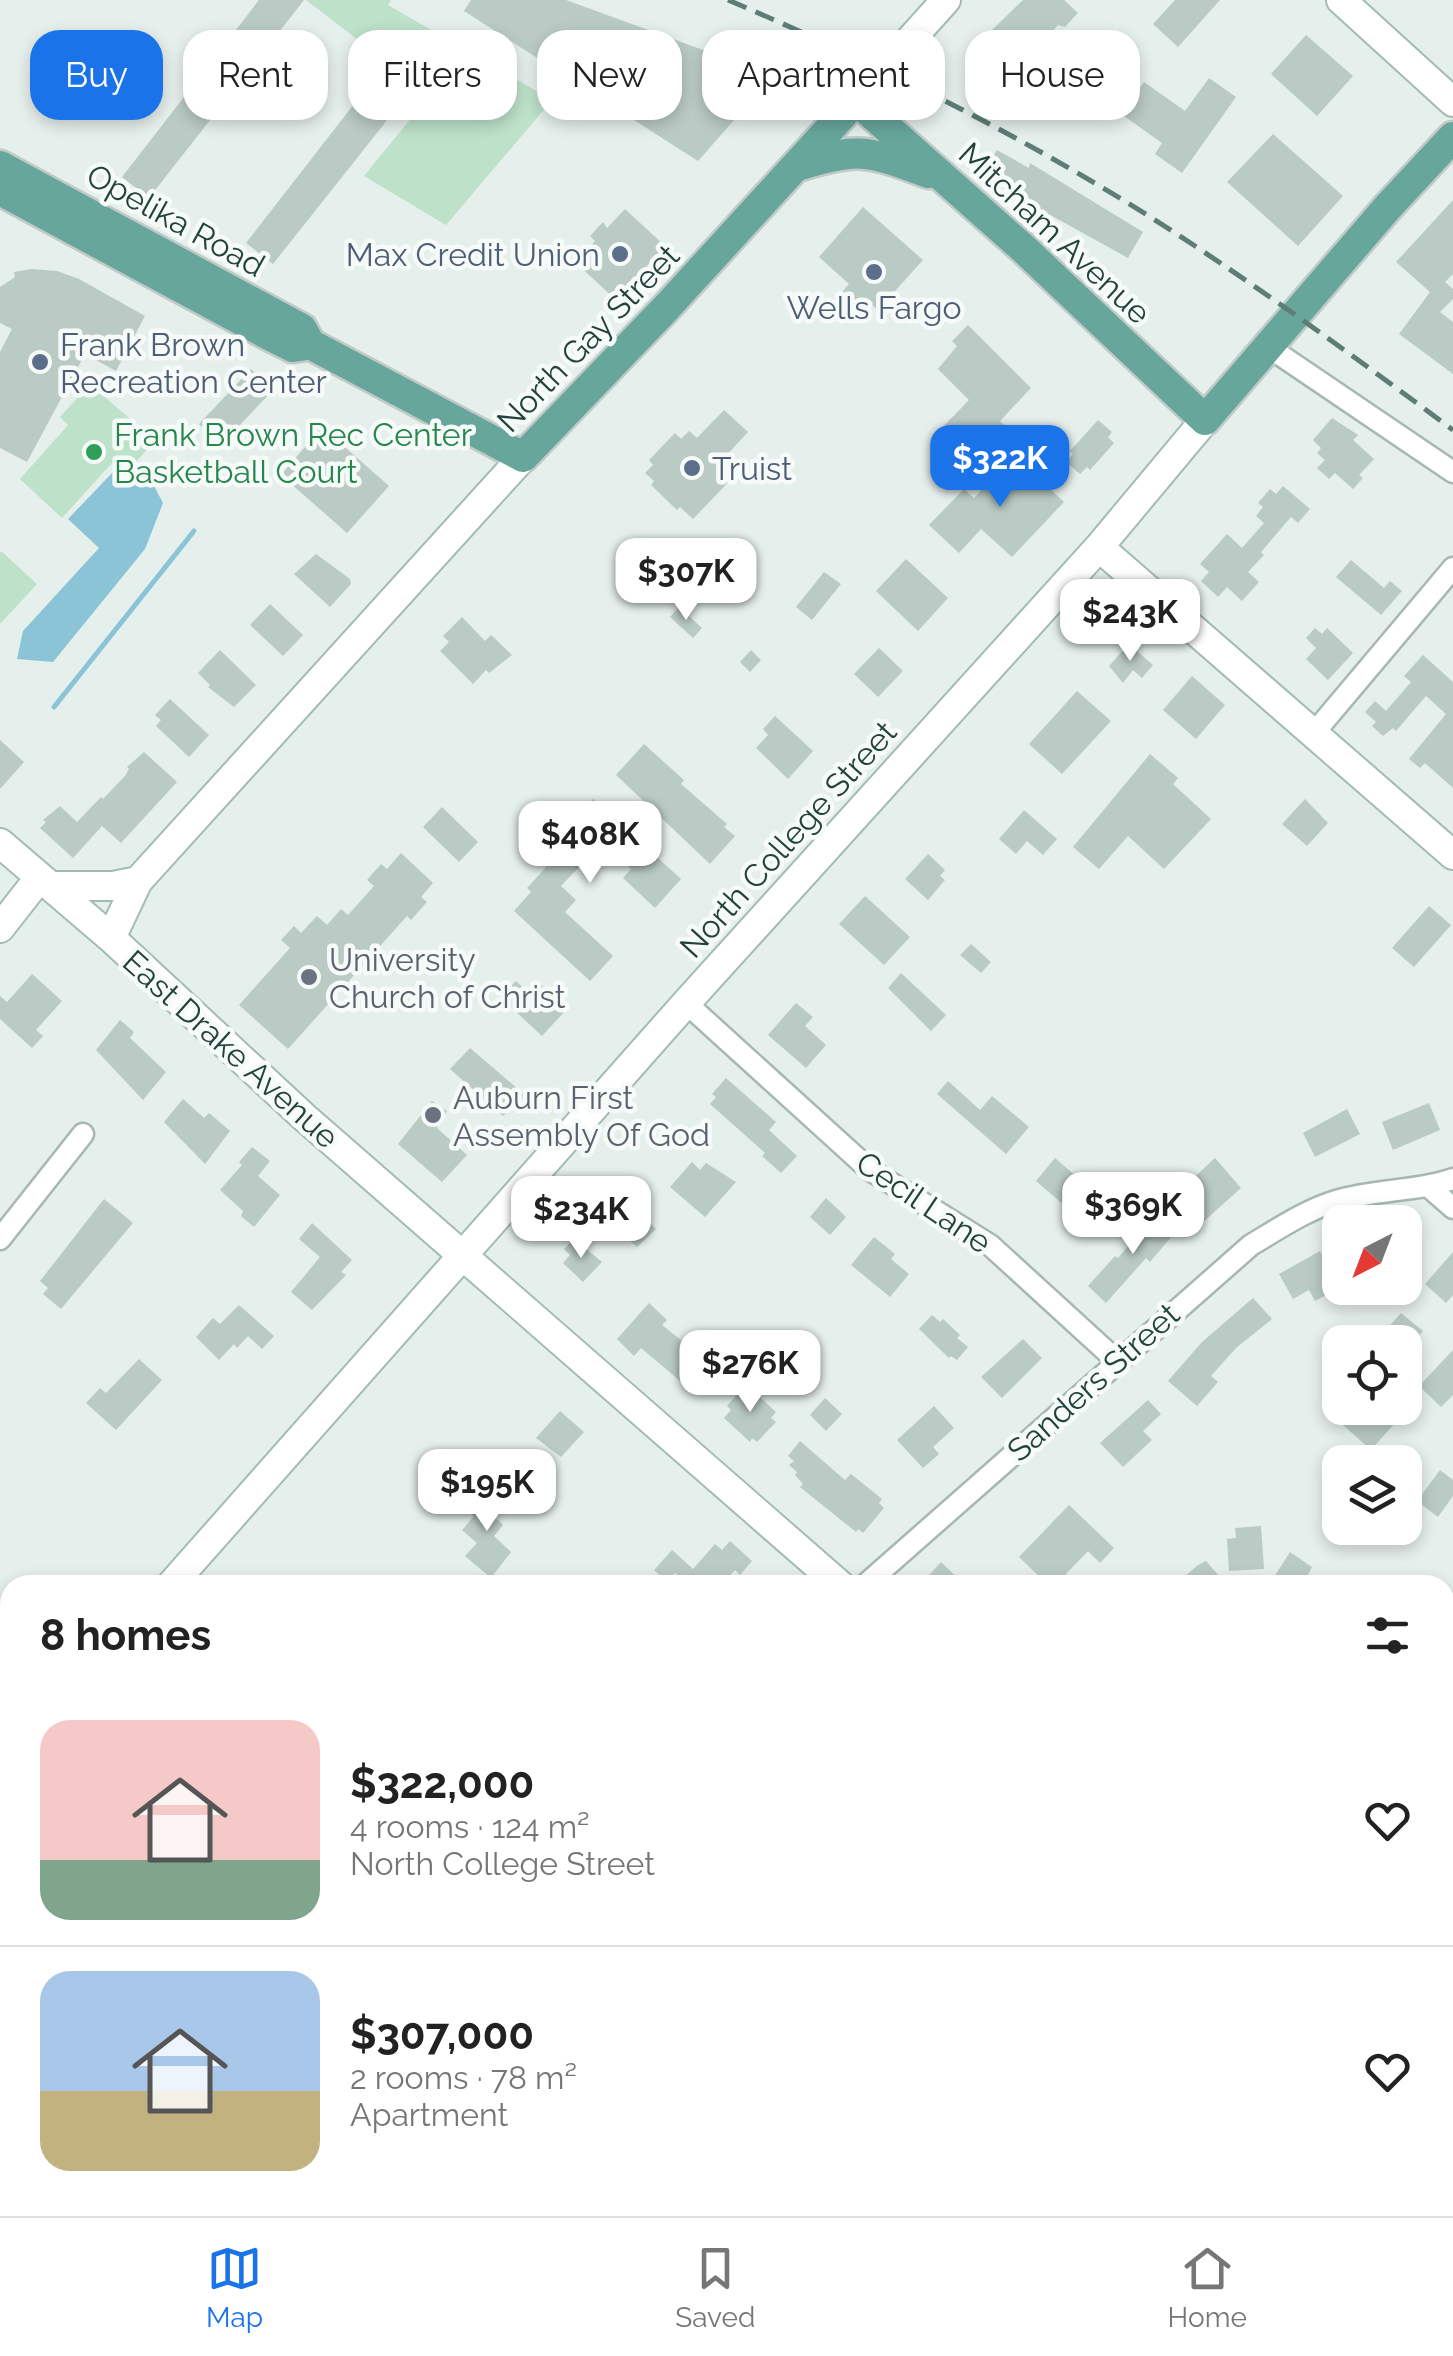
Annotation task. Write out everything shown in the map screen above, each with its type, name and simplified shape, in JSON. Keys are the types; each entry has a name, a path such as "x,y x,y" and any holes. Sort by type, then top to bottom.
{"main road":[{"name":"North Gay Street","path":"523,458 838,120"},
{"name":"Mitcham Avenue","path":"879,120 1205,420"},
{"name":"North College Street","path":"1205,420 1453,136"},
{"path":"798,166 843,152 868,152 947,180"},
{"name":"Opelika Road","path":"0,166 302,329 310,344 523,458"},
{"name":"Opelika Road","path":"0,190 266,334 293,347 310,344"}],"street":[{"name":"North Gay Street","path":"919,30 946,0"},
{"path":"1341,0 1453,102"},
{"path":"1267,346 1453,472"},
{"name":"North College Street","path":"180,1575 686,1003 1098,547 1205,420"},
{"name":"North Gay Street","path":"111,938 138,881 523,458"},
{"path":"1098,547 1453,855"},
{"path":"1314,732 1453,568"},
{"name":"East Drake Avenue","path":"0,843 111,938 304,1117 829,1575"},
{"path":"0,928 46,882 113,886 138,881"},
{"name":"Cecil Lane","path":"686,1003 870,1170 990,1245 1117,1361"},
{"path":"0,1239 84,1134"},
{"name":"Sanders Street","path":"876,1575 1236,1257 1297,1218 1335,1201 1428,1187 1453,1178"},
{"path":"1428,1187 1453,1208"}],"green space":[{"path":"306,0 391,0 388,5 431,30 348,30"},
{"path":"517,80 537,91 537,118 446,225 364,176 410,120 517,120"},
{"name":"Frank Brown Rec Center Basketball Court","path":"90,384 155,441 123,476 111,464 62,518 20,479 68,425 60,417"},
{"path":"0,553 37,584 0,624"}],"water":[{"path":"114,471 125,480 138,473 154,486 163,503 145,549 53,662 17,659 23,631 99,548 68,519"}],"building":[{"path":"259,0 304,0 281,30 236,30"},
{"path":"471,0 566,0 648,30 537,30 537,58 517,45 517,30 494,30 464,11"},
{"path":"1023,0 1064,0 1078,13 1065,27 1058,25 1054,30 992,30"},
{"path":"1175,0 1220,0 1178,47 1153,24"},
{"path":"1306,35 1353,76 1317,116 1271,74"},
{"path":"682,42 702,50 702,120 734,120 698,161 634,120 682,120"},
{"path":"1209,78 1236,97 1182,173 1155,154 1162,143 1129,120 1140,120 1140,88 1144,82 1185,111"},
{"path":"183,98 183,120 210,120 149,198 122,177"},
{"path":"348,112 348,120 387,120 273,264 246,243"},
{"path":"1273,134 1343,196 1298,246 1227,182"},
{"path":"997,150 1029,168 1030,163 1143,232 1128,258 1014,195 1018,191 985,171"},
{"path":"1453,200 1453,274 1445,282 1453,289 1453,299 1440,312 1453,322 1453,374 1399,334 1430,292 1396,262"},
{"name":"Wells Fargo","path":"863,207 923,260 878,310 866,300 845,324 828,309 849,284 819,257"},
{"name":"Max Credit Union","path":"625,209 665,246 647,266 651,271 639,284 634,279 616,300 575,262 595,241 590,236 603,222 607,228"},
{"name":"Frank Brown Recreation Center","path":"57,271 79,279 145,316 116,371 85,354 27,462 0,448 0,352 12,329 0,323 0,287 15,277 14,272"},
{"path":"968,325 1031,388 1000,421 1024,444 1008,462 983,439 960,462 934,436 969,400 938,369 957,346 952,341"},
{"path":"251,369 273,390 221,445 199,424"},
{"name":"Truist","path":"724,410 748,432 724,458 739,471 693,519 680,507 677,510 651,485 654,481 645,473 653,465 649,460 675,433 681,439 689,431 697,438"},
{"path":"1332,418 1358,435 1353,440 1374,459 1359,475 1363,478 1353,489 1335,473 1329,479 1317,468 1325,460 1317,453 1321,448 1313,440"},
{"path":"1098,420 1112,432 1108,437 1114,443 1090,470 1087,467 1080,474 1066,462 1073,454 1070,451"},
{"path":"322,427 389,486 347,533 281,475"},
{"path":"1014,455 1064,502 1012,557 981,529 959,553 929,525 964,489 974,498"},
{"path":"1283,486 1310,509 1298,523 1291,517 1261,552 1264,555 1248,572 1259,582 1242,601 1227,587 1218,597 1201,581 1209,572 1200,564 1227,534 1242,548 1264,523 1256,516 1263,507 1258,503 1270,489 1276,494"},
{"path":"316,554 350,579 351,584 330,607 294,574"},
{"path":"906,559 948,598 918,631 876,591"},
{"path":"1351,560 1384,588 1390,581 1402,591 1381,615 1336,577"},
{"path":"824,572 841,584 812,620 796,607"},
{"path":"270,604 303,635 283,656 250,625"},
{"path":"679,607 702,628 693,638 670,617"},
{"path":"462,617 485,641 491,635 512,655 489,673 486,670 473,684 440,651 449,642 443,636"},
{"path":"1315,628 1322,634 1327,628 1353,653 1328,680 1306,659 1316,648 1306,638"},
{"path":"1129,644 1153,665 1142,678 1133,670 1123,683 1109,666"},
{"path":"879,648 903,671 878,697 854,674"},
{"path":"220,650 256,685 234,707 208,687 198,673"},
{"path":"751,650 761,660 750,672 740,662"},
{"path":"1423,655 1453,682 1453,788 1425,763 1420,768 1409,759 1446,714 1426,696 1396,731 1393,728 1383,736 1365,712 1375,701 1386,711 1411,682 1404,676"},
{"path":"1192,676 1225,705 1196,739 1163,710"},
{"path":"1077,691 1111,721 1062,774 1029,744"},
{"path":"170,699 209,735 189,757 156,726 161,720 155,715"},
{"path":"775,716 813,751 788,779 756,748 768,735 763,729"},
{"path":"0,740 24,762 0,789"},
{"path":"644,744 684,780 681,784 727,824 724,827 735,836 710,864 616,775"},
{"path":"144,752 177,782 121,843 102,826 73,858 40,828 46,822 43,820 60,806 77,822"},
{"path":"1150,754 1178,778 1173,784 1211,819 1164,869 1128,836 1099,869 1073,847"},
{"path":"593,799 681,879 655,908 623,878 631,869 602,843 561,886 576,900 565,912 613,956 590,981 514,911 531,892 527,888 558,854 554,851 581,823 576,818"},
{"path":"1305,799 1328,823 1307,846 1282,824"},
{"path":"442,807 478,842 459,862 423,827"},
{"path":"1024,810 1057,839 1043,855 1027,841 1016,854 999,839"},
{"name":"University Church of Christ","path":"401,853 433,883 421,897 427,902 411,920 407,916 288,1049 239,1005 290,948 281,940 294,926 301,933 317,916 327,925 341,909 348,915 374,886 367,880 381,864 387,869"},
{"path":"928,854 945,870 940,876 945,880 928,900 905,879"},
{"path":"865,896 910,937 884,965 839,924"},
{"path":"1429,906 1451,925 1414,967 1392,948"},
{"path":"971,944 991,962 981,973 960,955"},
{"path":"901,973 946,1015 931,1031 888,988"},
{"path":"32,974 62,1001 36,1030 43,1036 32,1048 0,1019 0,996 7,1002"},
{"path":"516,981 530,994 539,983 567,1009 542,1036 500,997"},
{"path":"796,1003 813,1017 805,1026 826,1045 806,1068 768,1035"},
{"path":"120,1020 134,1032 130,1038 166,1072 143,1100 96,1050"},
{"path":"470,1048 526,1096 503,1116 450,1069"},
{"path":"726,1078 776,1122 769,1130 797,1156 781,1173 762,1156 765,1153 710,1104 716,1097 712,1094"},
{"path":"948,1081 980,1110 992,1096 1029,1127 1006,1154 937,1094"},
{"path":"183,1099 204,1118 209,1113 230,1131 205,1164 164,1122"},
{"path":"432,1101 447,1111 437,1128 467,1155 442,1182 398,1144"},
{"path":"1429,1103 1440,1130 1393,1150 1382,1122"},
{"path":"1347,1109 1360,1134 1315,1157 1303,1133"},
{"path":"252,1147 270,1161 258,1176 280,1195 254,1227 220,1190"},
{"path":"1055,1158 1092,1190 1072,1212 1036,1181"},
{"path":"1215,1158 1241,1188 1202,1223 1176,1194"},
{"path":"692,1162 700,1170 706,1163 736,1182 705,1217 670,1187"},
{"path":"617,1191 656,1229 637,1247 598,1211"},
{"path":"826,1198 846,1217 830,1235 810,1217"},
{"path":"104,1199 133,1223 61,1309 43,1294 48,1288 40,1281"},
{"path":"1156,1212 1177,1230 1106,1303 1088,1286 1115,1256 1118,1258"},
{"path":"312,1223 352,1260 341,1272 346,1275 312,1310 291,1292 320,1257 299,1239"},
{"path":"874,1237 895,1254 891,1259 909,1274 890,1297 851,1265"},
{"path":"574,1239 602,1262 583,1282 563,1263 570,1255 564,1249"},
{"path":"1320,1251 1322,1297 1315,1301 1309,1290 1293,1299 1279,1274"},
{"path":"1453,1252 1453,1295 1446,1303 1425,1284"},
{"path":"1253,1298 1272,1319 1236,1348 1211,1376 1218,1382 1197,1406 1168,1381 1202,1342"},
{"path":"649,1303 667,1320 662,1325 706,1360 685,1385 641,1348 634,1356 617,1339"},
{"path":"239,1305 274,1336 262,1349 248,1336 219,1360 196,1337 213,1318 220,1324"},
{"path":"1401,1313 1416,1325 1390,1325"},
{"path":"932,1315 940,1322 943,1319 968,1347 957,1360 949,1358 919,1329"},
{"path":"1023,1339 1042,1358 1002,1398 981,1377"},
{"path":"1453,1350 1453,1395 1441,1407 1422,1389 1422,1383"},
{"path":"139,1359 162,1380 116,1430 86,1403 100,1388 106,1393"},
{"path":"750,1388 776,1412 771,1418 776,1422 757,1442 752,1438 750,1442 724,1418 731,1410 727,1406 740,1391 744,1395"},
{"path":"825,1398 842,1414 826,1431 810,1415"},
{"path":"1148,1400 1161,1414 1143,1431 1152,1440 1123,1467 1100,1443"},
{"path":"934,1406 954,1428 933,1447 939,1454 923,1468 897,1440"},
{"path":"560,1411 584,1432 561,1457 536,1438"},
{"path":"1343,1425 1393,1425 1375,1445 1365,1445"},
{"path":"800,1441 845,1480 851,1474 882,1499 879,1503 884,1508 863,1533 858,1529 856,1532 800,1487 803,1484 789,1465 794,1461 788,1456"},
{"path":"1440,1470 1453,1480 1453,1496 1438,1517 1422,1505 1422,1494"},
{"path":"490,1488 506,1502 494,1516 503,1525 494,1536 511,1552 493,1575 487,1575 465,1556 477,1543 462,1530 474,1516 469,1512"},
{"path":"1069,1505 1114,1548 1100,1563 1088,1551 1065,1575 1038,1575 1019,1557"},
{"path":"1261,1526 1264,1569 1229,1571 1227,1539 1236,1538 1235,1528"},
{"path":"730,1541 752,1561 740,1575 735,1570 730,1575 659,1575 654,1570 672,1550 693,1569 715,1544 722,1550"},
{"path":"1290,1552 1312,1567 1308,1575 1275,1575"},
{"path":"1206,1561 1218,1575 1186,1575"},
{"path":"941,1562 955,1575 929,1575"}],"waterway":[{"path":"54,707 194,531"}],"railway":[{"path":"728,0 907,82 1081,175 1225,266 1453,430"}],"place":[{"name":"Max Credit Union","path":"620,254"},
{"name":"Wells Fargo","path":"874,272"},
{"name":"Frank Brown Recreation Center","path":"40,362"},
{"name":"Frank Brown Rec Center Basketball Court","path":"94,452"},
{"name":"Truist","path":"692,468"},
{"name":"University Church of Christ","path":"309,977"},
{"name":"Auburn First Assembly Of God","path":"433,1115"}]}
